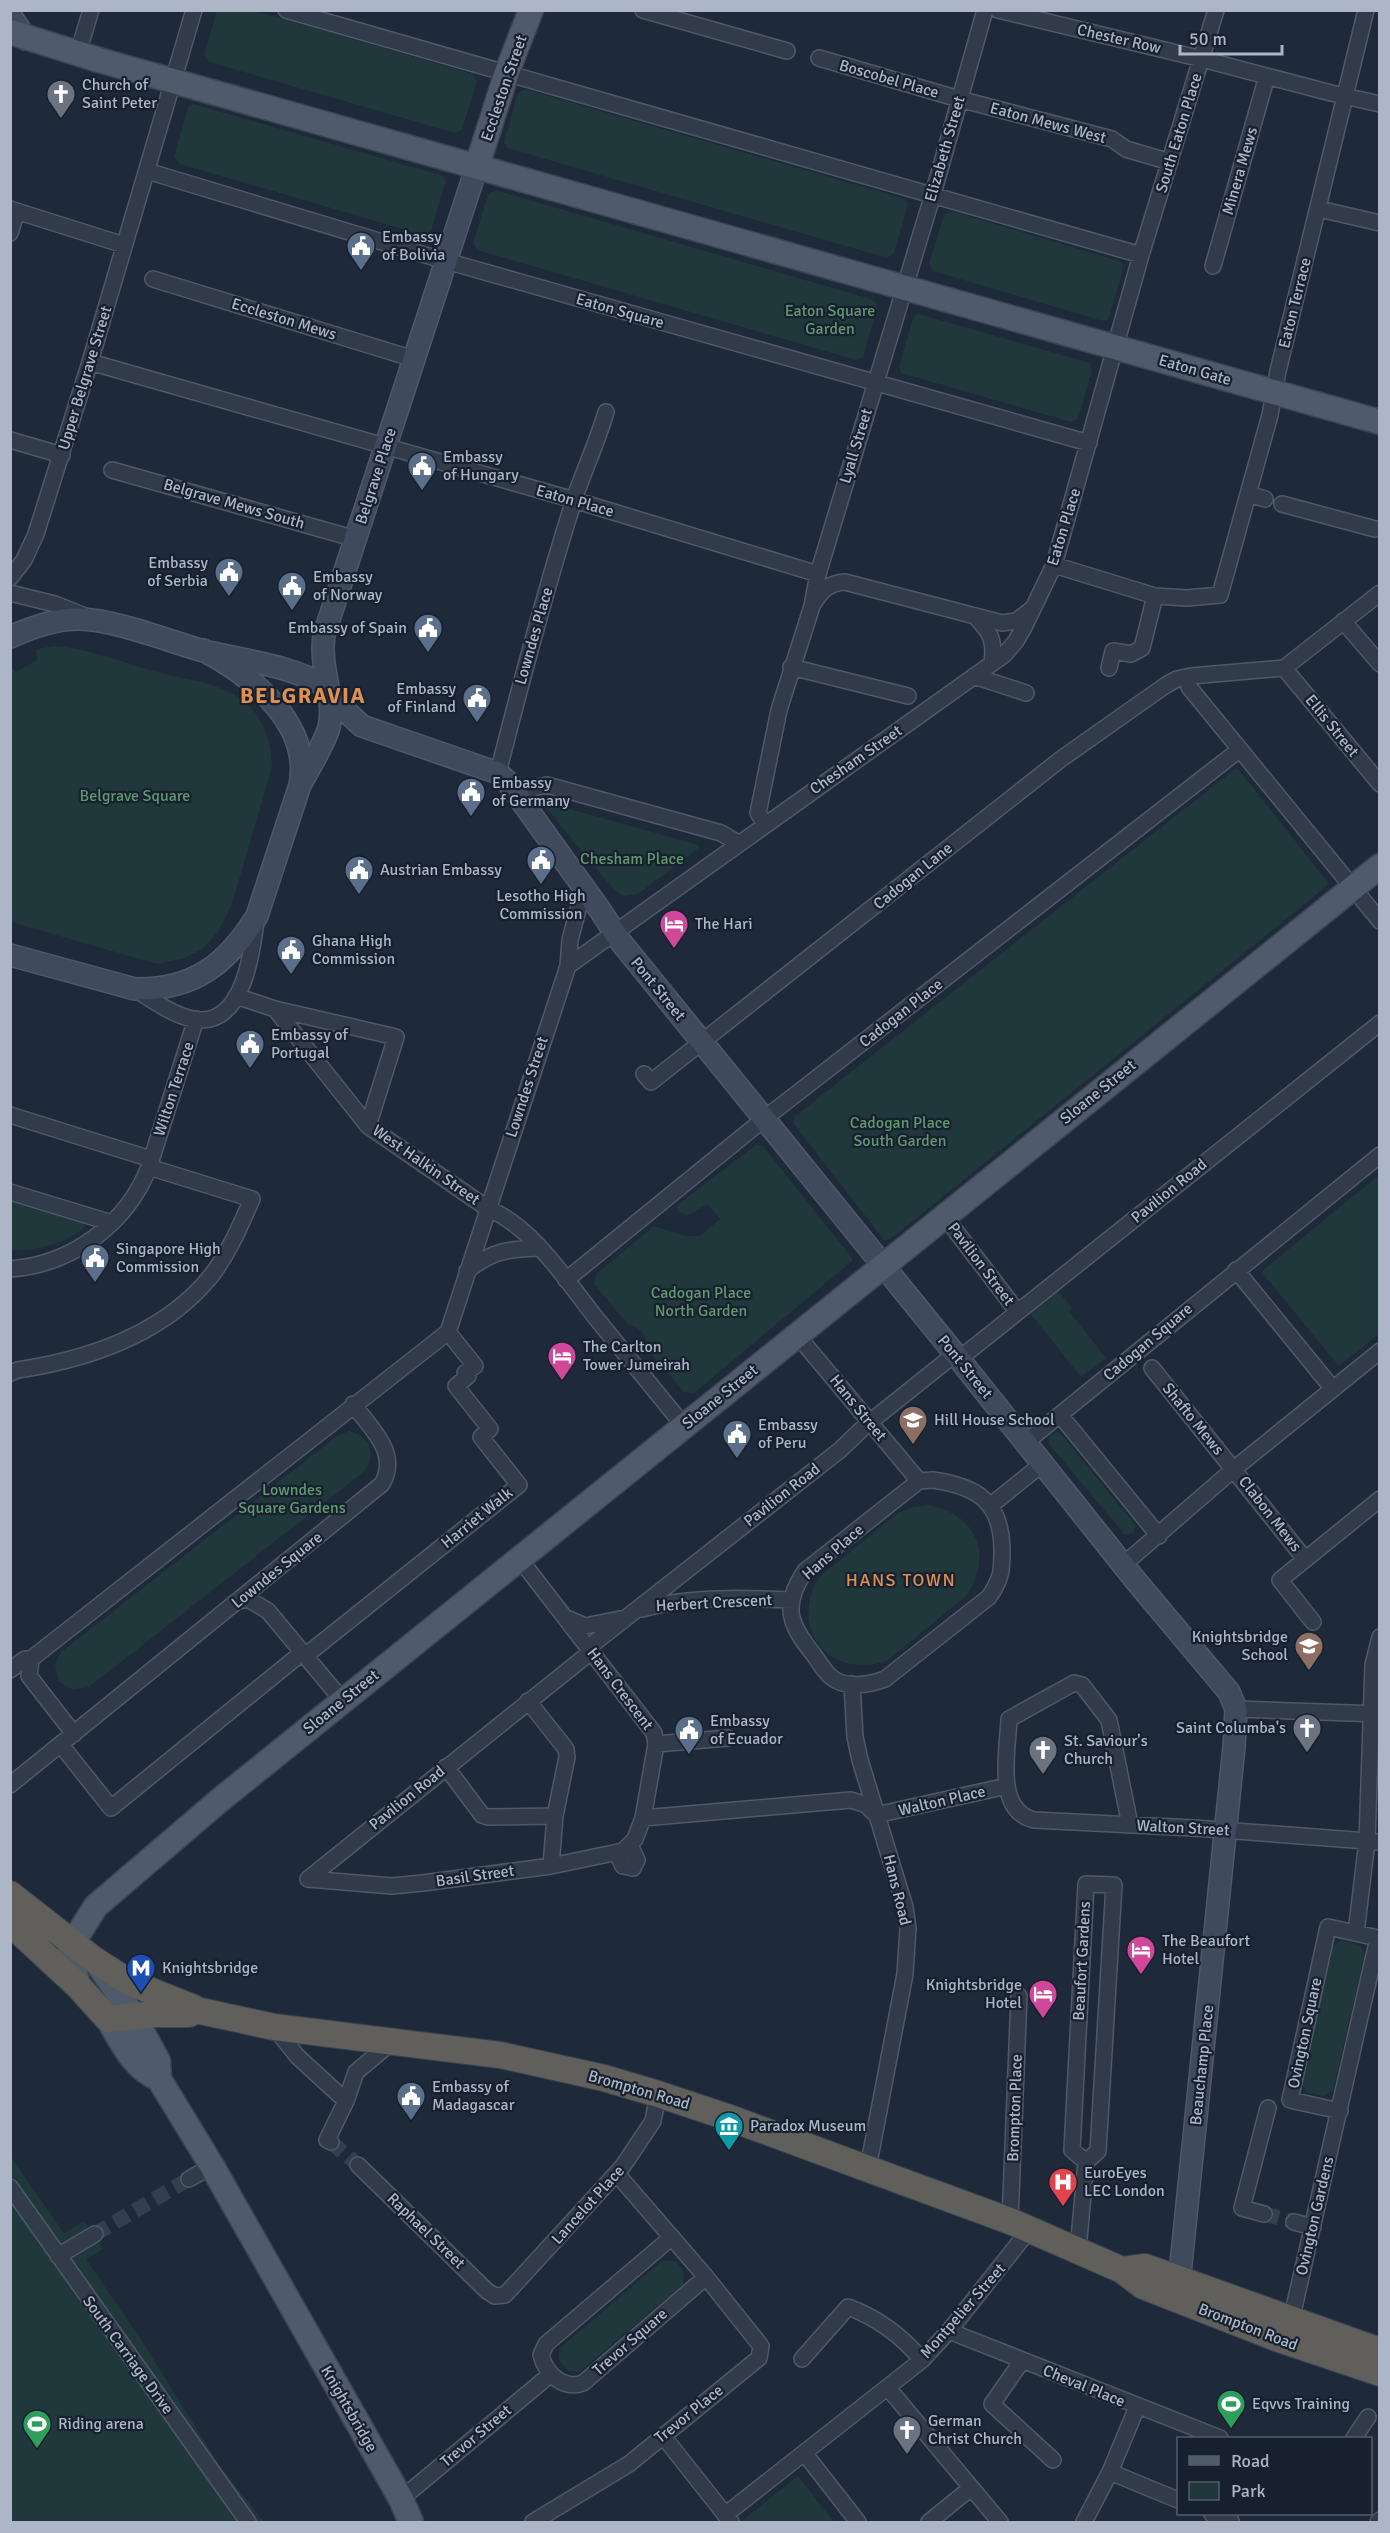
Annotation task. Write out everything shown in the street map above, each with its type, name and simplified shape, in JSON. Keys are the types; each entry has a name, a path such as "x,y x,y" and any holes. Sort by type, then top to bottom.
{"highway":[{"name":"Knightsbridge","path":"10,1894 73,1941 93,1959 129,1982 190,2005 196,2010"},
{"name":"Knightsbridge","path":"10,1923 78,1986 108,2019"},
{"path":"33,1944 62,1945 73,1941"},
{"name":"Brompton Road","path":"134,2017 154,2014 189,2014 196,2010 274,2027 531,2061 604,2078 658,2094 868,2168 1020,2225 1122,2270 1145,2267 1179,2289 1276,2338 1380,2373"},
{"path":"108,2019 134,2017"},
{"name":"Brompton Road","path":"1179,2289 1290,2321 1380,2351"}],"main road":[{"name":"Eccleston Street","path":"477,166 507,72 531,10"},
{"path":"10,15 18,35 78,54 1116,346"},
{"name":"Belgrave Place","path":"300,786 329,727 328,692 322,657 324,635 477,166"},
{"name":"Eaton Gate","path":"1116,346 1380,422"},
{"path":"10,637 31,628 61,620 93,620 301,674 328,692 362,726"},
{"path":"10,955 135,989 156,989 200,976 221,962 257,916 300,786 302,775 300,753 289,725 281,714 244,676 203,650"},
{"path":"329,727 362,726 498,773 521,798 614,932"},
{"name":"Sloane Street","path":"73,1941 96,1906 342,1700 1380,866"},
{"name":"Pont Street","path":"614,932 1123,1565 1229,1692 1236,1709"},
{"path":"1226,1830 1236,1709"},
{"name":"Beauchamp Place","path":"1179,2289 1226,1830"},
{"path":"73,1941 70,1953 78,1986"},
{"name":"Knightsbridge","path":"93,1959 115,1986 134,2017 158,2061 159,2079 212,2166 401,2499 411,2523"},
{"name":"Knightsbridge","path":"108,2019 137,2065 144,2073 159,2079"}],"street":[{"path":"78,54 91,10"},
{"path":"147,171 194,10"},
{"path":"286,10 1141,255 1089,443"},
{"path":"643,10 787,51"},
{"name":"Elizabeth Street","path":"904,287 985,10"},
{"name":"Chester Row","path":"998,10 1202,58 1380,104"},
{"name":"South Eaton Place","path":"1141,255 1216,10"},
{"name":"Eaton Terrace","path":"1155,596 1187,598 1220,595 1249,494 1366,10"},
{"name":"Boscobel Place","path":"819,58 959,99"},
{"name":"Minera Mews","path":"1214,266 1267,76"},
{"name":"Eaton Mews West","path":"959,99 1112,139 1126,149 1170,162"},
{"name":"Upper Belgrave Street","path":"10,578 24,560 36,534 147,171"},
{"name":"Eaton Square","path":"147,171 446,261 1089,443"},
{"path":"1319,208 1380,223"},
{"path":"10,233 14,210 124,245"},
{"name":"Eccleston Mews","path":"153,279 414,359"},
{"name":"Lyall Street","path":"765,824 758,813 777,719 904,287"},
{"name":"Eaton Place","path":"90,362 574,500 818,574"},
{"name":"Lowndes Place","path":"498,773 527,658 574,500 597,444 606,412"},
{"path":"10,441 62,455"},
{"name":"Eaton Place","path":"992,663 1004,655 1016,641 1054,565 1089,443"},
{"name":"Belgrave Mews South","path":"112,470 356,538"},
{"path":"1249,494 1265,499"},
{"path":"1282,504 1375,529"},
{"path":"825,552 828,567 845,582 1002,623 1016,621 1032,609"},
{"path":"1054,565 1155,596 1142,648 1131,654 1113,651 1109,668"},
{"name":"Lyall Street","path":"812,606 826,587 845,582"},
{"path":"10,593 55,604 93,620"},
{"path":"1284,668 1380,593"},
{"path":"975,616 991,636 994,647 992,663"},
{"path":"1343,621 1380,664"},
{"name":"Chesham Street","path":"738,843 992,663"},
{"path":"791,667 909,696"},
{"name":"Cadogan Lane","path":"644,1074 651,1082 1061,759 1166,685 1176,679 1191,676 1284,668"},
{"name":"Ellis Street","path":"1284,668 1380,784"},
{"path":"974,676 1026,693"},
{"path":"1191,676 1188,681 1189,687 1380,921"},
{"name":"Cadogan Place","path":"566,1280 764,1119 1239,750"},
{"path":"521,798 533,788 547,785 722,833 738,843 568,966"},
{"path":"568,966 570,940 584,887"},
{"path":"135,989 171,1010 196,1019 203,1020 217,1016 236,996 249,963 257,916"},
{"name":"Lowndes Street","path":"448,1332 568,966"},
{"path":"236,996 275,1009 396,1037 368,1126"},
{"name":"West Halkin Street","path":"275,1009 368,1126 487,1208"},
{"name":"Wilton Terrace","path":"10,1269 31,1268 55,1261 74,1251 112,1223 130,1204 142,1184 150,1163 196,1019"},
{"name":"Pavilion Road","path":"663,1589 840,1450 870,1422 1017,1311 1380,1023"},
{"path":"10,1114 252,1199 236,1236 212,1274 195,1295 168,1315 125,1341 101,1351 10,1373"},
{"name":"Cadogan Square","path":"1025,1443 1380,1155"},
{"path":"10,1192 112,1223"},
{"path":"487,1208 506,1216 541,1251 684,1426"},
{"name":"Pavilion Street","path":"945,1217 1017,1311"},
{"path":"467,1271 503,1250 541,1251"},
{"path":"1236,1270 1333,1389"},
{"path":"13,1669 25,1659 31,1659 353,1404 448,1332"},
{"name":"Harriet Walk","path":"59,1746 111,1808 519,1485 481,1437 490,1430 456,1386 468,1376 465,1373 475,1366 448,1332"},
{"name":"Hans Street","path":"797,1335 919,1481"},
{"path":"1123,1565 1234,1469 1380,1351"},
{"name":"Shafto Mews","path":"1152,1368 1234,1469"},
{"name":"Lowndes Square","path":"10,1785 382,1484 386,1478 390,1459 387,1449 353,1404"},
{"path":"1060,1415 1159,1536"},
{"path":"990,1506 1042,1464"},
{"name":"Clabon Mews","path":"1234,1469 1305,1559"},
{"path":"852,1684 868,1685 885,1679 989,1597 1000,1581 1001,1532 998,1518 990,1506 976,1494 952,1483 933,1480 919,1481"},
{"name":"Hans Place","path":"852,1684 831,1678 796,1632 792,1623 792,1600 798,1581 805,1571 919,1481"},
{"name":"Clabon Mews","path":"1313,1622 1280,1580 1380,1499"},
{"name":"Hans Crescent","path":"519,1558 654,1733 656,1744 643,1818 628,1846"},
{"path":"263,1581 263,1594 268,1611"},
{"name":"Herbert Crescent","path":"591,1649 663,1589"},
{"path":"238,1601 248,1599 268,1611 342,1700"},
{"name":"Herbert Crescent","path":"566,1618 585,1626 631,1614 657,1604 747,1599 792,1600"},
{"path":"1356,1933 1373,1841 1376,1714 1373,1665 1380,1637"},
{"name":"Pavilion Road","path":"308,1879 591,1649"},
{"path":"31,1659 29,1676 74,1734"},
{"path":"1007,1786 1010,1719 1074,1683 1082,1685 1109,1720 1131,1825"},
{"name":"Hans Road","path":"852,1684 855,1737 876,1815 905,1907 908,1928 905,1974 868,2168"},
{"path":"528,1701 566,1749 567,1757 555,1816 551,1866"},
{"path":"1236,1709 1376,1714"},
{"path":"656,1744 728,1737"},
{"path":"446,1767 482,1815 488,1817 555,1816"},
{"name":"Walton Place","path":"876,1815 1007,1786"},
{"name":"Walton Street","path":"1007,1786 1018,1813 1025,1817 1373,1841"},
{"path":"643,1818 851,1800 866,1805 876,1815"},
{"name":"Basil Street","path":"308,1879 392,1886 551,1866 628,1846"},
{"name":"Beaufort Gardens","path":"1078,2250 1086,2162 1098,2151 1114,1885 1086,1884 1072,2150 1086,2162"},
{"name":"Ovington Square","path":"1328,1927 1378,1938 1340,2111 1290,2100 1328,1927"},
{"name":"Brompton Place","path":"1019,1996 1020,2225"},
{"path":"274,2027 297,2055 346,2101"},
{"path":"329,2141 356,2072 392,2042"},
{"name":"Lancelot Place","path":"495,2296 505,2295 513,2288 617,2174 653,2121 658,2094"},
{"path":"1264,2214 1242,2208 1268,2108"},
{"name":"Ovington Gardens","path":"1290,2321 1340,2111"},
{"name":"Raphael Street","path":"358,2165 495,2296"},
{"path":"189,2180 212,2166"},
{"path":"617,2174 706,2277"},
{"name":"South Carriage Drive","path":"10,2187 248,2523"},
{"path":"1294,2222 1313,2227"},
{"name":"Montpelier Street","path":"728,2519 922,2360 949,2331 1020,2225"},
{"path":"58,2256 95,2234"},
{"path":"551,2374 541,2355 546,2344 672,2237"},
{"name":"Trevor Square","path":"551,2374 565,2384 583,2383 706,2277"},
{"name":"Trevor Place","path":"533,2523 629,2464 759,2358 762,2351 761,2346 706,2277"},
{"path":"802,2359 848,2307 868,2314 893,2330 922,2360"},
{"name":"Cheval Place","path":"949,2331 1215,2437"},
{"path":"1022,2361 992,2404 1053,2460"},
{"name":"Trevor Street","path":"401,2499 551,2374"},
{"path":"888,2388 1000,2523"},
{"path":"1085,2522 1110,2472 1137,2407"},
{"path":"1355,2437 1368,2417"},
{"path":"663,2436 728,2519"},
{"path":"805,2454 858,2523"},
{"path":"1110,2472 1177,2499"},
{"path":"929,2523 971,2488"},
{"path":"1216,2515 1231,2519"}],"green space":[{"path":"217,11 256,11 473,74 477,81 462,130 455,133 209,62 204,54"},
{"name":"Eaton Square Garden","path":"525,89 905,199 908,204 894,253 887,258 507,148 504,142 518,93"},
{"path":"193,104 444,176 446,181 431,231 423,235 180,164 174,157 188,107"},
{"name":"Eaton Square Garden","path":"495,190 871,299 876,302 877,308 863,357 856,360 477,250 473,243 488,195"},
{"path":"951,211 1122,262 1124,267 1108,320 1103,321 933,271 929,263 944,215"},
{"name":"Eaton Square Garden","path":"919,314 1090,363 1092,371 1078,419 1071,422 901,373 899,367 913,317"},
{"name":"Belgrave Square","path":"54,646 93,653 222,689 232,693 249,706 265,729 272,767 232,904 218,932 203,948 185,958 157,964 11,922 11,666 16,672 37,660 36,649"},
{"name":"Cadogan Place South Garden","path":"1235,769 1240,771 1327,881 1327,886 893,1237 884,1240 793,1123 794,1117"},
{"name":"Chesham Place","path":"545,802 700,847 638,894 623,896 613,889 543,804"},
{"name":"Cadogan Place North Garden","path":"757,1144 763,1146 852,1258 852,1261 694,1393 684,1392 648,1350 647,1341 642,1333 628,1325 594,1284 596,1274 654,1226 685,1236 700,1236 720,1219 708,1204 688,1215 678,1212 677,1205"},
{"path":"1379,1175 1379,1334 1339,1366 1263,1274 1263,1270"},
{"path":"11,1200 85,1224 84,1228 68,1239 49,1246 11,1251"},
{"path":"1058,1291 1072,1308 1069,1311 1106,1358 1081,1377 1030,1313"},
{"name":"Lowndes Square Gardens","path":"349,1431 362,1437 369,1446 371,1458 365,1471 89,1687 73,1690 59,1682 55,1665 61,1652 336,1437"},
{"path":"1057,1432 1062,1435 1136,1526 1134,1533 1125,1535 1049,1444 1049,1436"},
{"path":"928,1505 959,1517 976,1538 979,1566 966,1596 887,1661 866,1665 848,1663 832,1657 820,1646 812,1632 808,1615 811,1597 819,1577 899,1512"},
{"path":"1341,1940 1361,1946 1365,1953 1333,2091 1323,2096 1307,2092 1302,2085 1333,1947"},
{"path":"10,2156 64,2233 84,2221 103,2249 86,2259 144,2344 220,2466 264,2522 11,2522"},
{"path":"663,2260 676,2261 684,2272 683,2285 579,2372 568,2371 559,2360 559,2349"},
{"path":"798,2476 834,2522 745,2522 743,2520"}],"tunnel":[{"path":"331,2142 358,2165"},
{"path":"95,2234 189,2179"},
{"path":"1264,2214 1294,2222"}],"place":[{"name":"Church of Saint Peter","path":"61,120"},
{"name":"Embassy of Bolivia","path":"361,272"},
{"name":"Embassy of Hungary","path":"422,492"},
{"name":"Embassy of Serbia","path":"229,598"},
{"name":"Embassy of Norway","path":"292,612"},
{"name":"Embassy of Spain","path":"428,654"},
{"name":"Embassy of Finland","path":"477,724"},
{"name":"Embassy of Germany","path":"471,818"},
{"name":"Lesotho High Commission","path":"541,886"},
{"name":"Austrian Embassy","path":"359,896"},
{"name":"The Hari","path":"674,950"},
{"name":"Ghana High Commission","path":"291,976"},
{"name":"Embassy of Portugal","path":"250,1070"},
{"name":"Singapore High Commission","path":"95,1284"},
{"name":"The Carlton Tower Jumeirah","path":"562,1382"},
{"name":"Hill House School","path":"913,1446"},
{"name":"Embassy of Peru","path":"737,1460"},
{"name":"Knightsbridge School","path":"1309,1672"},
{"name":"Saint Columba's","path":"1307,1754"},
{"name":"Embassy of Ecuador","path":"689,1756"},
{"name":"St. Saviour's Church","path":"1043,1776"},
{"name":"The Beaufort Hotel","path":"1141,1976"},
{"name":"Knightsbridge","path":"141,1994"},
{"name":"Knightsbridge Hotel","path":"1043,2020"},
{"name":"Embassy of Madagascar","path":"411,2122"},
{"name":"Paradox Museum","path":"729,2152"},
{"name":"EuroEyes LEC London","path":"1063,2208"},
{"name":"Eqvvs Training","path":"1231,2430"},
{"name":"Riding arena","path":"37,2450"},
{"name":"German Christ Church","path":"907,2456"}],"district":[{"name":"BELGRAVIA","path":"303,695"},
{"name":"HANS TOWN","path":"901,1580"}]}
